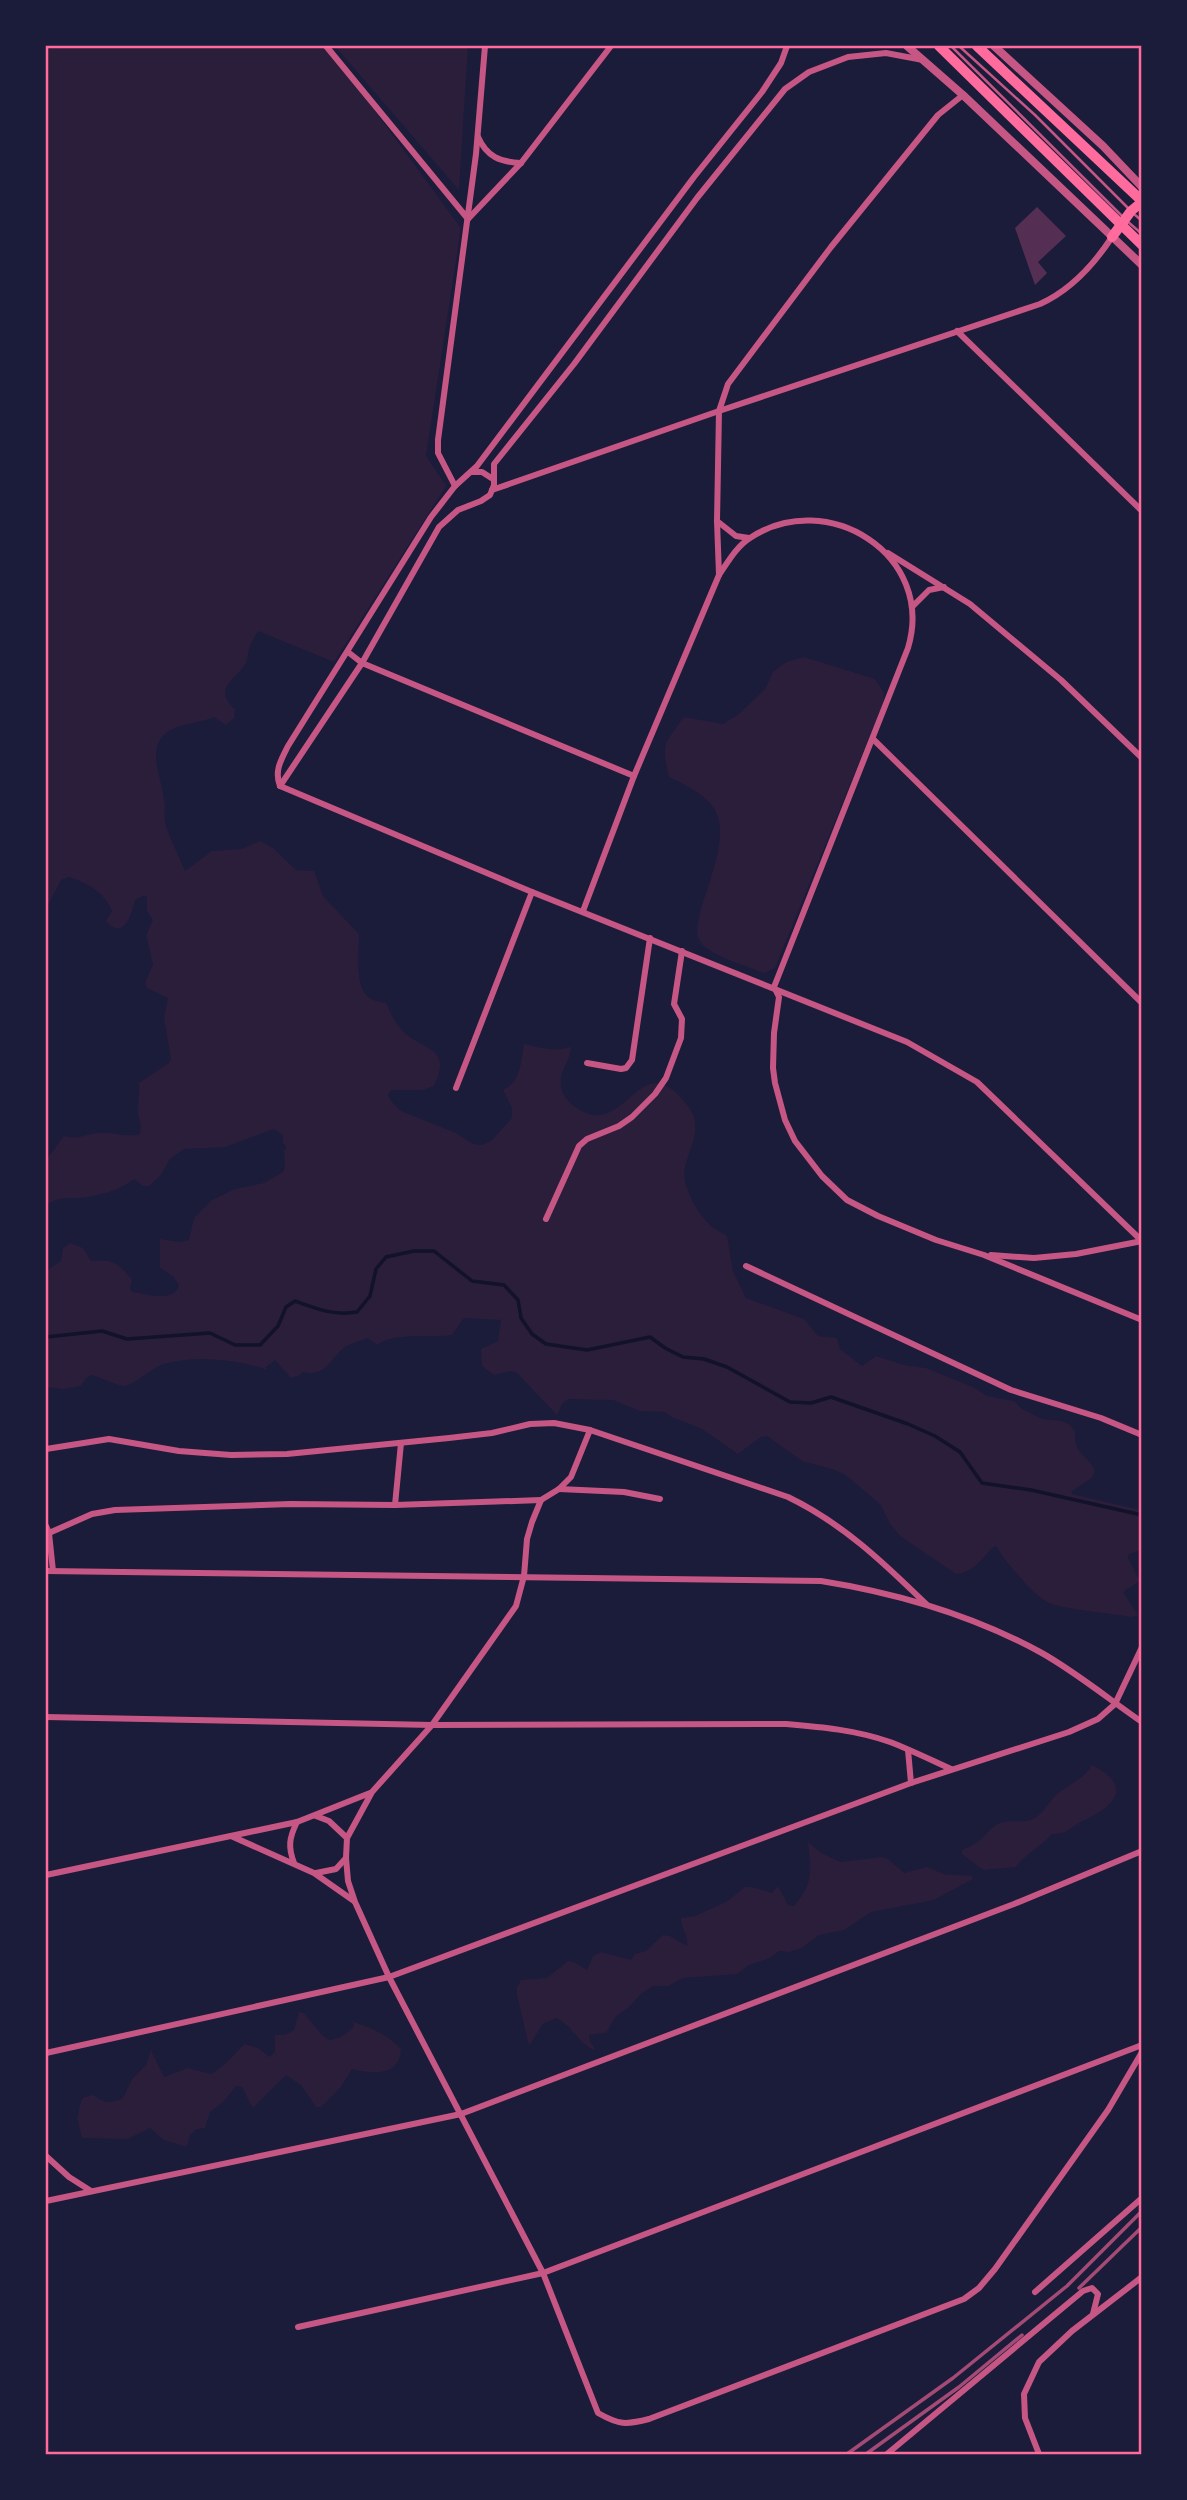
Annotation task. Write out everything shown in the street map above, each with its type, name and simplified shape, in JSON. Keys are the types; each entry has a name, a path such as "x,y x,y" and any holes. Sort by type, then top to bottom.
{"main road":[{"path":"939,46 1125,217 1142,245"},
{"path":"977,46 1142,202 1125,217 1112,237"}],"street":[{"path":"326,46 468,219"},
{"path":"455,485 438,453 438,440 468,219 485,46"},
{"path":"468,219 522,163 611,46"},
{"path":"787,46 781,63 762,92 694,177 563,354 471,472 455,485 431,517 279,764 276,777 280,786 532,892 907,1042 977,1082 1141,1241"},
{"path":"907,46 963,95 1142,265"},
{"path":"994,46 1103,146 1142,187"},
{"path":"492,490 494,464 574,364 697,198 775,99 809,72 848,57 886,53 924,60"},
{"path":"719,575 719,411 728,384 823,258 938,115 963,95"},
{"path":"477,135 482,147 495,158 522,163"},
{"path":"280,786 362,663 439,527 458,510 481,502 492,490 1057,297 1083,275 1112,237"},
{"path":"957,331 1142,511"},
{"path":"471,472 482,472 494,480"},
{"path":"583,911 635,776 719,575 734,552 750,538 783,523 806,519 833,523 864,536 887,553 944,586 970,604 1061,680 1142,758"},
{"path":"717,521 736,536 750,538"},
{"path":"887,553 907,585 912,607 911,639 874,740 775,987 779,997 774,1033 775,1083 785,1120 795,1141 821,1176 847,1200 936,1240 984,1255 1142,1320"},
{"path":"912,607 929,590 944,586"},
{"path":"348,652 362,663 635,776"},
{"path":"874,740 1142,1003"},
{"path":"456,1088 532,892"},
{"path":"587,1063 621,1069 626,1068 632,1060 650,938"},
{"path":"546,1219 579,1146 587,1139 619,1126 632,1117 655,1094 666,1078 681,1038 682,1019 674,1004 681,951"},
{"path":"984,1255 1034,1258 1141,1241"},
{"path":"746,1266 1011,1390 1101,1418 1142,1435"},
{"path":"46,1449 109,1439 179,1451 231,1455 287,1454 492,1433 530,1424 554,1423 590,1430 788,1497 809,1507 857,1539 927,1605"},
{"path":"590,1430 578,1466 571,1477 559,1489 541,1500 115,1510 92,1514 47,1530 49,1571 821,1581 870,1589 927,1605 986,1628 1041,1653 1142,1722"},
{"path":"395,1505 401,1443"},
{"path":"559,1489 624,1493 660,1499"},
{"path":"541,1500 527,1539 524,1576 516,1606 432,1725 372,1792 347,1838 346,1858 348,1881 355,1902 389,1977 542,2273 598,2413 614,2422 628,2424 649,2419 964,2299 979,2288 995,2269 1108,2110 1142,2052"},
{"path":"46,2053 389,1977 911,1783 1069,1732 1098,1719 1115,1704 1142,1647"},
{"path":"46,1717 432,1725 786,1724 835,1728 861,1734 908,1750 951,1769"},
{"path":"908,1750 911,1783"},
{"path":"46,1875 297,1822 372,1792"},
{"path":"316,1816 330,1821 347,1838"},
{"path":"294,1864 289,1848 290,1837 297,1822"},
{"path":"230,1836 314,1873 355,1902"},
{"path":"46,2201 461,2114 1014,1904 1142,1850"},
{"path":"314,1873 336,1869 346,1858"},
{"path":"298,2327 542,2273 1142,2045"},
{"path":"46,2155 69,2177 91,2191"},
{"path":"1035,2292 1142,2198"},
{"path":"1039,2455 1025,2418 1024,2394 1039,2362 1093,2314 1142,2277"},
{"path":"887,2455 1083,2291 1092,2288 1098,2294 1093,2314"}],"lane":[{"path":"951,46 1142,234"},
{"path":"958,46 1035,115 1125,217 1142,221"}],"shaded area":[{"path":"46,46 327,46 461,228 426,456 446,486 334,662 258,631 250,646 246,663 225,690 228,702 235,709 234,718 226,725 214,717 180,726 163,736 156,758 165,802 165,823 185,871 212,851 242,849 260,841 273,848 296,870 314,871 323,896 359,934 358,969 365,993 373,1000 386,1003 400,1028 432,1050 440,1063 434,1086 422,1090 391,1090 388,1095 391,1101 401,1111 456,1133 473,1144 482,1145 491,1141 512,1118 512,1108 503,1090 517,1076 524,1044 553,1049 571,1047 561,1076 562,1090 574,1106 594,1115 608,1113 644,1087 657,1083 671,1089 688,1106 695,1121 694,1136 685,1167 685,1182 704,1219 727,1236 733,1271 746,1298 804,1319 818,1336 837,1338 840,1349 862,1366 876,1356 904,1365 926,1368 973,1387 987,1396 1014,1401 1022,1409 1042,1419 1062,1421 1070,1425 1075,1432 1079,1450 1095,1471 1092,1478 1072,1491 1072,1494 1141,1510 1141,1550 1129,1554 1128,1558 1140,1581 1124,1591 1138,1615 1132,1617 1088,1611 1047,1602 1019,1577 996,1546 972,1568 956,1574 900,1536 890,1524 880,1504 844,1474 802,1461 767,1436 761,1437 738,1454 702,1429 664,1412 640,1411 613,1400 568,1399 562,1404 557,1415 517,1373 511,1371 494,1375 482,1366 481,1349 498,1341 501,1320 464,1318 452,1335 393,1338 377,1345 368,1338 345,1347 323,1370 302,1372 291,1378 275,1360 266,1367 267,1370 229,1361 199,1359 161,1365 127,1386 92,1375 86,1378 81,1386 64,1389 46,1387 46,1271 61,1261 63,1248 70,1243 83,1248 91,1261 110,1262 119,1266 132,1280 132,1292 159,1296 171,1294 179,1286 174,1277 160,1268 160,1239 180,1242 189,1240 194,1218 212,1200 235,1189 264,1183 283,1172 286,1147 283,1135 274,1129 225,1147 184,1149 170,1159 160,1176 149,1186 143,1186 134,1179 106,1193 62,1198 46,1205 46,1160 64,1136 140,1134 139,1083 171,1059 164,1019 168,998 147,988 145,983 153,964 146,935 153,920 147,911 147,897 135,900 132,912 122,927 112,927 106,921 112,911 100,893 69,877 61,880 46,909"},
{"path":"335,46 468,46 459,190"},
{"path":"804,657 875,679 884,693 883,704 775,968 764,973 722,957 701,943 697,932 699,918 720,841 719,823 713,807 704,798 669,777 665,751 668,739 684,717 723,724 739,714 765,689 773,672 786,662"},
{"path":"1092,1765 1113,1781 1116,1789 1115,1796 1103,1810 1064,1832 1052,1834 1016,1867 983,1870 962,1854 962,1850 979,1841 996,1825 1036,1817 1059,1792 1085,1774"},
{"path":"808,1842 821,1853 840,1862 882,1857 904,1873 927,1867 944,1874 972,1876 973,1879 934,1900 871,1912 844,1930 819,1935 802,1948 789,1952 779,1951 770,1958 749,1965 737,1974 683,1978 668,1986 653,1986 616,2016 606,2033 589,2035 594,2050 556,2018 543,2024 529,2046 517,1995 521,1980 547,1978 568,1961 587,1970 593,1956 601,1952 631,1960 635,1954 646,1951 663,1935 687,1946 681,1918 695,1916 726,1902 745,1887 772,1893 778,1886 788,1905 794,1906 805,1890 810,1876"},
{"path":"299,2012 304,2013 329,2040 346,2034 354,2026 353,2022 385,2035 401,2049 396,2065 376,2072 352,2069 341,2087 321,2107 316,2107 301,2085 286,2075 254,2107 242,2087 236,2086 225,2100 210,2112 205,2128 197,2129 190,2135 187,2147 164,2140 150,2128 128,2139 82,2138 77,2118 82,2098 93,2095 111,2102 123,2098 132,2079 146,2065 151,2050 164,2077 188,2068 211,2074 245,2044 258,2048 270,2057 275,2051 275,2035 285,2035 294,2030"}],"building":[{"path":"1037,207 1066,236 1038,262 1047,273 1035,285 1015,228"}],"waterway":[{"path":"46,1337 102,1331 127,1339 210,1333 235,1345 260,1345 278,1326 286,1307 295,1301 333,1312 357,1312 370,1296 376,1269 386,1257 414,1251 434,1251 472,1281 504,1285 518,1300 521,1318 532,1334 546,1344 587,1350 650,1337 683,1357 704,1359 727,1367 790,1402 811,1403 831,1397 908,1424 935,1436 960,1452 982,1483 1031,1490 1142,1515"}],"railway":[{"path":"847,2454 953,2378 1067,2286 1142,2211"},
{"path":"1079,2288 1142,2227"},
{"path":"866,2454 959,2387 1022,2335"}]}
